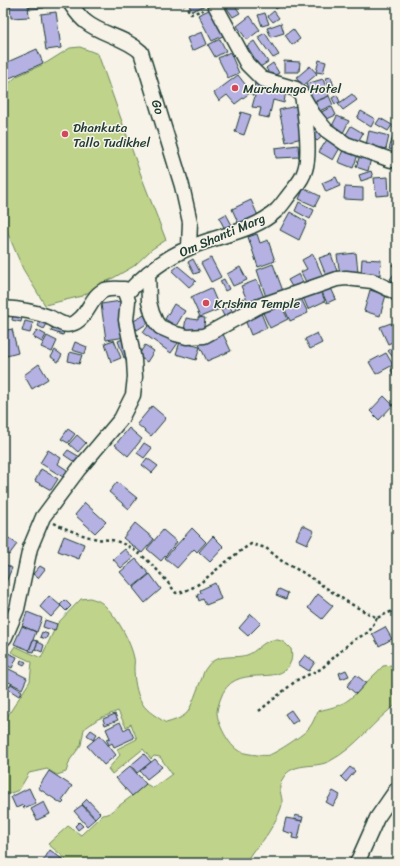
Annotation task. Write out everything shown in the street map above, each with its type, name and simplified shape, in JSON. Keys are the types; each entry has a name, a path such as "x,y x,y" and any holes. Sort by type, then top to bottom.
{"street":[{"name":"Go","path":"70,3 79,16 88,24 133,45 141,52 182,186 190,222 189,247"},
{"path":"214,3 247,64 262,79 296,89 302,95 313,114 326,130 346,144 391,160 397,160"},
{"name":"Om Shanti Marg","path":"127,298 148,273 162,262 189,247 223,237 261,221 277,210 301,181 306,169 306,119 302,95"},
{"path":"148,273 149,302 156,322 160,327 187,337 204,336 260,306 337,279 346,278 372,281 397,294"},
{"path":"3,308 48,317 66,325 73,324 82,318 94,299 105,290 124,288 127,298 126,320 134,360 135,376 133,395 121,420 78,470 43,517 30,548 17,609 3,639"},
{"path":"357,863 377,818 397,789"}],"path":[{"path":"43,517 67,529 97,539 115,541 136,550 160,572 176,593 184,592 195,586 251,544 266,548 283,562 302,572 349,603 377,618"},
{"path":"260,711 297,680 321,669 352,642 369,632 377,618 397,609"}],"green space":[{"name":"Dhankuta Tallo Tudikhel","path":"80,47 98,54 142,178 166,240 152,249 134,266 82,296 45,305 23,269 3,222 3,89 17,76 46,63 70,48"},
{"path":"90,598 103,604 111,612 119,624 127,638 132,652 135,681 140,699 147,709 166,723 179,719 188,712 204,671 215,660 225,657 247,655 266,642 273,640 281,641 291,649 291,661 286,670 278,674 246,677 235,680 226,687 220,700 217,712 219,722 231,744 241,752 257,755 273,754 306,731 312,724 318,711 340,705 349,699 383,666 392,665 397,671 397,704 340,755 330,761 318,765 298,767 287,773 280,785 282,804 279,813 266,836 245,863 63,863 66,859 48,844 68,826 81,835 102,815 108,814 146,784 153,788 172,774 160,757 154,756 151,759 143,749 112,774 108,769 120,755 117,749 137,739 131,724 126,727 118,711 98,719 84,729 81,745 70,760 66,772 57,775 47,769 29,773 19,790 3,796 3,723 30,681 32,662 11,652 15,646 41,658 57,624 81,599"}],"building":[{"path":"10,3 28,3 29,17 11,18"},
{"path":"29,3 44,3 44,8 30,9"},
{"path":"188,3 206,3 206,5 192,11"},
{"path":"272,3 280,3 282,5 276,9"},
{"path":"234,4 240,13 233,17 227,8"},
{"path":"211,9 225,35 212,41 198,15"},
{"path":"274,11 279,18 273,22 268,16"},
{"path":"56,12 61,48 46,50 41,14"},
{"path":"265,13 269,24 262,26 258,15"},
{"path":"250,16 260,30 247,40 237,26"},
{"path":"281,23 284,33 271,37 267,28"},
{"path":"293,29 300,39 292,45 285,35"},
{"path":"202,32 207,44 192,51 187,38"},
{"path":"265,33 279,55 273,58 258,37"},
{"path":"220,39 226,51 215,57 208,45"},
{"path":"254,41 268,62 260,67 247,46"},
{"path":"37,49 43,63 3,81 3,64"},
{"path":"230,52 239,73 228,78 218,58"},
{"path":"319,60 326,62 323,73 316,72"},
{"path":"284,61 300,62 299,72 284,72"},
{"path":"273,63 279,73 271,77 266,68"},
{"path":"310,66 317,74 303,86 296,78"},
{"path":"238,75 251,92 235,104 227,95 219,101 214,93"},
{"path":"331,77 335,90 330,92 326,78"},
{"path":"323,79 329,96 313,102 306,84"},
{"path":"255,83 286,90 284,103 273,100 269,118 259,116 261,108 252,107 255,96 252,95"},
{"path":"352,94 357,100 343,110 338,104"},
{"path":"337,95 340,102 335,104 332,98"},
{"path":"329,96 333,105 317,112 313,103"},
{"path":"296,106 298,115 301,114 306,137 286,142 279,110"},
{"path":"332,107 336,115 325,120 321,112"},
{"path":"361,111 375,119 371,127 357,118"},
{"path":"241,112 251,115 244,135 235,132"},
{"path":"337,116 349,121 343,133 331,128"},
{"path":"397,117 397,129 393,128"},
{"path":"380,118 392,125 388,131 376,124"},
{"path":"317,125 325,134 317,141 309,133"},
{"path":"351,126 363,133 356,145 344,138"},
{"path":"369,131 389,136 386,149 366,145"},
{"path":"394,133 397,134 397,151 389,149"},
{"path":"328,138 341,146 333,160 319,152"},
{"path":"298,145 299,157 276,158 275,148"},
{"path":"343,150 358,155 353,168 338,162"},
{"path":"360,155 371,158 368,171 356,167"},
{"path":"371,171 373,177 361,181 359,175"},
{"path":"336,177 340,186 326,192 322,183"},
{"path":"388,177 389,195 376,196 374,178"},
{"path":"345,187 363,188 363,200 344,199"},
{"path":"304,188 320,196 315,206 299,199"},
{"path":"251,200 259,218 240,227 232,209"},
{"path":"299,202 314,210 310,219 295,211"},
{"path":"290,212 307,222 299,240 280,230"},
{"path":"226,214 233,227 226,231 219,218"},
{"path":"257,234 260,243 268,240 275,261 258,267 248,237"},
{"path":"356,253 358,272 340,275 337,255"},
{"path":"313,254 324,279 308,286 301,272 307,269 302,260"},
{"path":"331,254 338,274 327,278 319,258"},
{"path":"211,258 221,277 211,282 201,263"},
{"path":"193,259 200,272 194,274 188,262"},
{"path":"362,259 381,260 380,275 361,273"},
{"path":"397,261 397,270 392,265"},
{"path":"273,264 283,291 266,297 257,270"},
{"path":"178,266 196,281 189,287 172,271"},
{"path":"240,267 247,280 233,286 227,274"},
{"path":"395,273 397,275 397,285 390,279"},
{"path":"299,274 305,286 295,292 288,280"},
{"path":"224,279 229,289 225,291 220,281"},
{"path":"257,280 265,300 250,307 241,286"},
{"path":"319,287 325,301 308,309 302,295"},
{"name":"Krishna Temple","path":"211,288 220,309 200,317 191,297"},
{"path":"331,288 336,299 327,303 322,292"},
{"path":"370,290 386,295 380,316 364,311"},
{"path":"300,296 308,313 290,321 282,303"},
{"path":"243,298 246,305 236,310 233,303"},
{"path":"121,301 126,337 106,340 101,304"},
{"path":"174,304 185,311 176,326 165,319"},
{"path":"281,305 288,319 270,328 263,313"},
{"path":"230,306 233,313 225,318 221,310"},
{"path":"261,313 267,328 251,335 245,320"},
{"path":"146,314 151,321 137,330 132,322"},
{"path":"13,315 22,317 21,322 12,320"},
{"path":"198,317 205,318 203,334 184,331 186,318 198,320"},
{"path":"41,320 47,324 44,329 38,326"},
{"path":"25,321 33,323 30,333 22,331"},
{"path":"150,323 178,343 171,353 143,333"},
{"path":"391,323 397,336 397,340 388,344 380,327"},
{"path":"54,324 65,329 63,335 51,331"},
{"path":"12,329 18,353 3,357 3,331"},
{"path":"37,330 46,335 42,342 33,337"},
{"path":"222,332 231,351 207,361 198,342"},
{"path":"317,333 322,343 310,349 305,339"},
{"path":"47,336 57,341 52,352 41,347"},
{"path":"125,338 131,355 124,358 118,341"},
{"path":"114,340 121,358 111,362 105,343"},
{"path":"75,342 87,347 85,354 72,350"},
{"path":"180,342 200,347 196,360 176,354"},
{"path":"145,345 154,351 147,362 138,356"},
{"path":"395,346 397,348 397,362 388,351"},
{"path":"55,350 62,355 58,362 51,357"},
{"path":"70,352 82,355 79,364 68,361"},
{"path":"386,353 393,365 376,374 369,362"},
{"path":"39,364 48,379 32,389 24,375"},
{"path":"397,367 397,381 391,370"},
{"path":"384,396 393,405 379,420 370,411"},
{"path":"152,406 166,418 151,436 137,424"},
{"path":"129,428 142,439 128,456 115,445"},
{"path":"68,429 75,434 68,443 61,439"},
{"path":"77,435 86,443 78,452 69,444"},
{"path":"144,443 152,448 144,458 137,453"},
{"path":"48,450 61,458 58,464 67,470 63,477 40,463"},
{"path":"68,450 80,457 76,463 64,455"},
{"path":"147,458 158,466 152,473 142,465"},
{"path":"41,469 58,479 51,490 35,481"},
{"path":"117,482 137,498 129,509 109,492"},
{"path":"85,503 106,522 95,533 75,515"},
{"path":"135,523 154,539 142,553 123,538"},
{"path":"302,525 314,531 307,544 296,539"},
{"path":"192,528 206,542 197,552 194,549 177,568 165,558"},
{"path":"163,530 177,542 161,561 147,549"},
{"path":"3,534 17,544 9,555 3,551"},
{"path":"64,536 84,544 79,559 58,551"},
{"path":"213,536 224,547 210,562 199,552"},
{"path":"125,549 133,558 121,568 113,559"},
{"path":"136,559 149,574 133,587 120,572"},
{"path":"3,563 12,568 6,582 3,581"},
{"path":"40,566 45,569 38,578 33,574"},
{"path":"150,574 161,589 145,603 133,588"},
{"path":"215,583 221,599 206,605 203,599 199,601 197,595 201,593 200,590"},
{"path":"279,589 288,593 286,599 276,595"},
{"path":"318,594 333,606 322,619 308,608"},
{"path":"49,596 61,606 51,617 40,607"},
{"path":"65,600 71,606 66,611 60,605"},
{"path":"27,612 42,618 37,632 22,626"},
{"path":"251,614 261,623 248,636 239,628"},
{"path":"45,620 57,624 55,631 43,627"},
{"path":"22,626 36,632 29,650 14,644"},
{"path":"385,627 392,639 379,646 372,634"},
{"path":"42,632 48,634 46,639 40,637"},
{"path":"33,640 38,641 34,652 29,651"},
{"path":"38,642 44,645 42,652 35,649"},
{"path":"8,653 17,657 12,668 4,664"},
{"path":"305,655 315,662 309,671 298,664"},
{"path":"21,660 26,662 24,665 20,663"},
{"path":"3,666 27,678 22,689 3,679"},
{"path":"346,670 349,676 341,679 339,673"},
{"path":"356,675 366,683 356,694 347,686"},
{"path":"3,684 8,687 3,696"},
{"path":"11,684 22,691 19,696 8,689"},
{"path":"291,710 298,720 292,724 285,714"},
{"path":"115,714 118,720 105,725 103,719"},
{"path":"120,722 124,730 129,727 134,738 114,747 112,743 109,745 106,739 110,738 106,729"},
{"path":"91,730 97,734 93,740 87,735"},
{"path":"100,735 116,755 104,765 87,746"},
{"path":"144,754 151,762 137,773 131,765"},
{"path":"155,759 162,767 147,779 140,771"},
{"path":"130,766 146,784 132,796 116,778"},
{"path":"350,767 355,771 346,782 341,777"},
{"path":"49,771 72,786 62,800 64,802 62,804 38,788"},
{"path":"29,788 36,803 24,808 23,805 16,808 11,797"},
{"path":"333,791 340,795 333,806 326,802"},
{"path":"87,799 100,813 95,818 82,804"},
{"path":"44,802 50,814 37,820 31,809"},
{"path":"82,805 95,819 87,826 74,811"},
{"path":"295,815 303,817 302,821 294,819"},
{"path":"286,818 302,821 298,839 292,838 293,834 283,831"},
{"path":"79,822 83,826 78,830 75,826"},
{"path":"50,850 62,859 59,863 46,863 43,861"},
{"path":"324,857 338,863 322,863"}],"place":[{"name":"Murchunga Hotel","path":"235,88"},
{"name":"Dhankuta Tallo Tudikhel","path":"65,134"},
{"name":"Krishna Temple","path":"206,303"}]}
